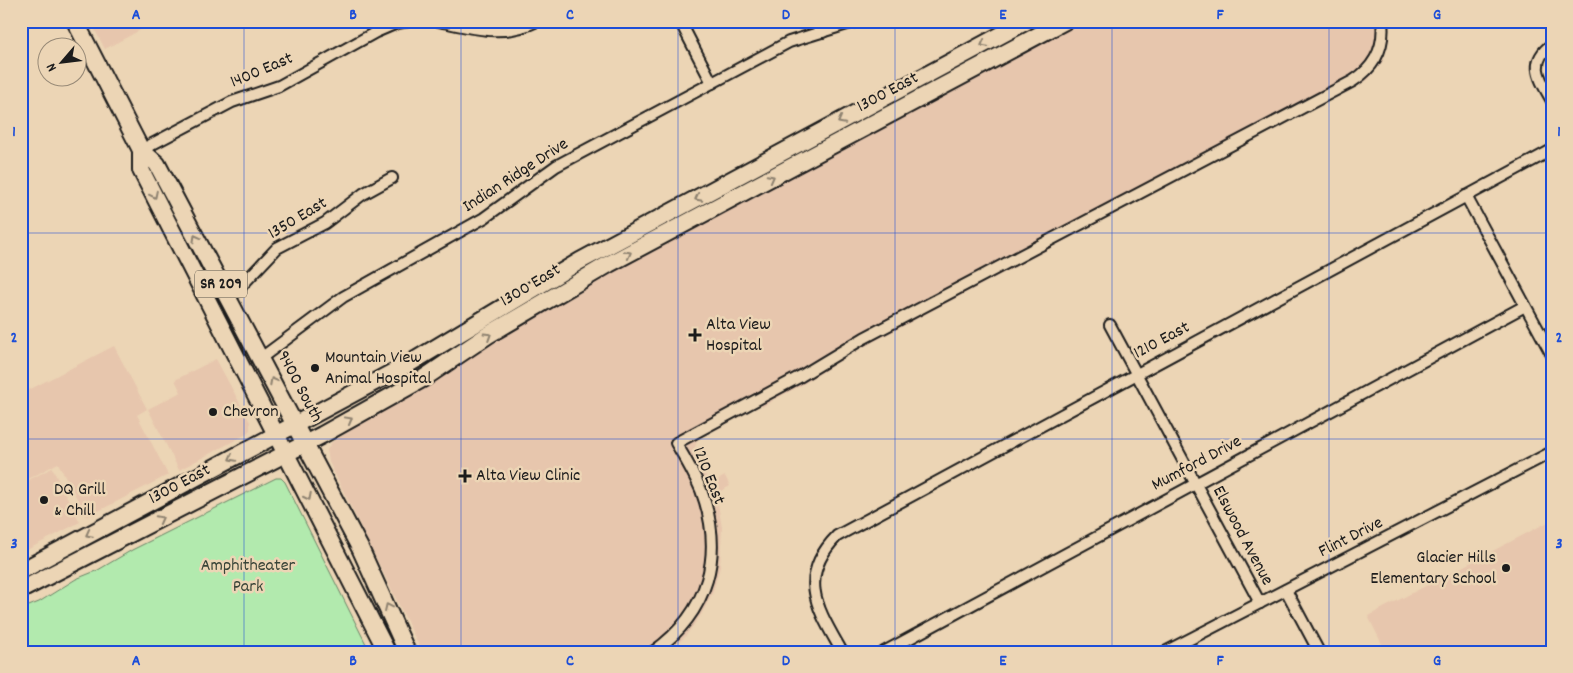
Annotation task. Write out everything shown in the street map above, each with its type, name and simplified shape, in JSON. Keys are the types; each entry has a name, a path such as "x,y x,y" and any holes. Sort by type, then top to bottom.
{"main road":[{"name":"9400 South","path":"75,21 141,150 157,164 306,443 378,586 406,652"},
{"name":"1300 East","path":"21,570 412,362 580,261 1027,21"},
{"name":"1300 East","path":"21,590 286,454 424,378 488,335 609,264 1065,21"},
{"name":"9400 South","path":"141,150 141,170 387,652"}],"street":[{"name":"1400 East","path":"141,150 232,102 279,86 369,36 397,23 409,21"},
{"path":"438,21 472,30 493,32 511,30 537,21"},
{"path":"680,21 712,83"},
{"path":"818,21 823,32"},
{"name":"Indian Ridge Drive","path":"261,358 343,297 494,212 544,174 789,42 857,21"},
{"name":"1210 East","path":"653,652 673,637 696,608 708,579 712,559 711,537 702,494 676,442 801,376 872,334 1353,81 1365,72 1378,55 1382,40 1382,21"},
{"path":"1552,44 1538,58 1538,69 1540,79 1552,101"},
{"name":"1210 East","path":"842,652 816,604 814,584 820,559 826,547 837,536 1552,150"},
{"name":"1350 East","path":"229,299 277,248 325,223 363,194 392,178"},
{"path":"1466,196 1552,356"},
{"name":"Mumford Drive","path":"884,652 1525,306"},
{"name":"Elswood Avenue","path":"1110,325 1260,603"},
{"name":"Flint Drive","path":"1165,652 1552,452"},
{"path":"1286,590 1318,652"}],"shaded area":[{"path":"90,21 157,21 105,49"},
{"name":"Alta View Hospital","path":"1079,21 1388,21 1389,37 1383,61 1368,80 854,352 802,385 775,399 772,397 773,401 762,407 761,405 698,438 694,450 706,476 715,481 725,476 730,486 719,492 717,498 722,528 720,567 713,592 701,615 685,637 668,652 422,652 329,462 327,450 332,442 517,327 630,260"},
{"path":"114,346 147,409 137,415 168,475 87,517 58,463 21,483 21,394"},
{"path":"216,359 250,422 250,430 245,435 179,470 148,409 181,392 175,380"},
{"path":"52,468 80,522 21,553 21,484"},
{"name":"Glacier Hills Elementary School","path":"1552,520 1552,652 1386,652 1368,616"}],"green space":[{"name":"Amphitheater Park","path":"276,478 281,478 285,482 370,652 21,652 21,609 39,602 76,579 98,570 132,550"}],"place":[{"name":"Alta View Hospital","path":"695,335"},
{"name":"Mountain View Animal Hospital","path":"315,368"},
{"name":"Chevron","path":"213,412"},
{"name":"Alta View Clinic","path":"465,476"},
{"name":"DQ Grill & Chill","path":"44,500"},
{"name":"Glacier Hills Elementary School","path":"1506,568"}]}
